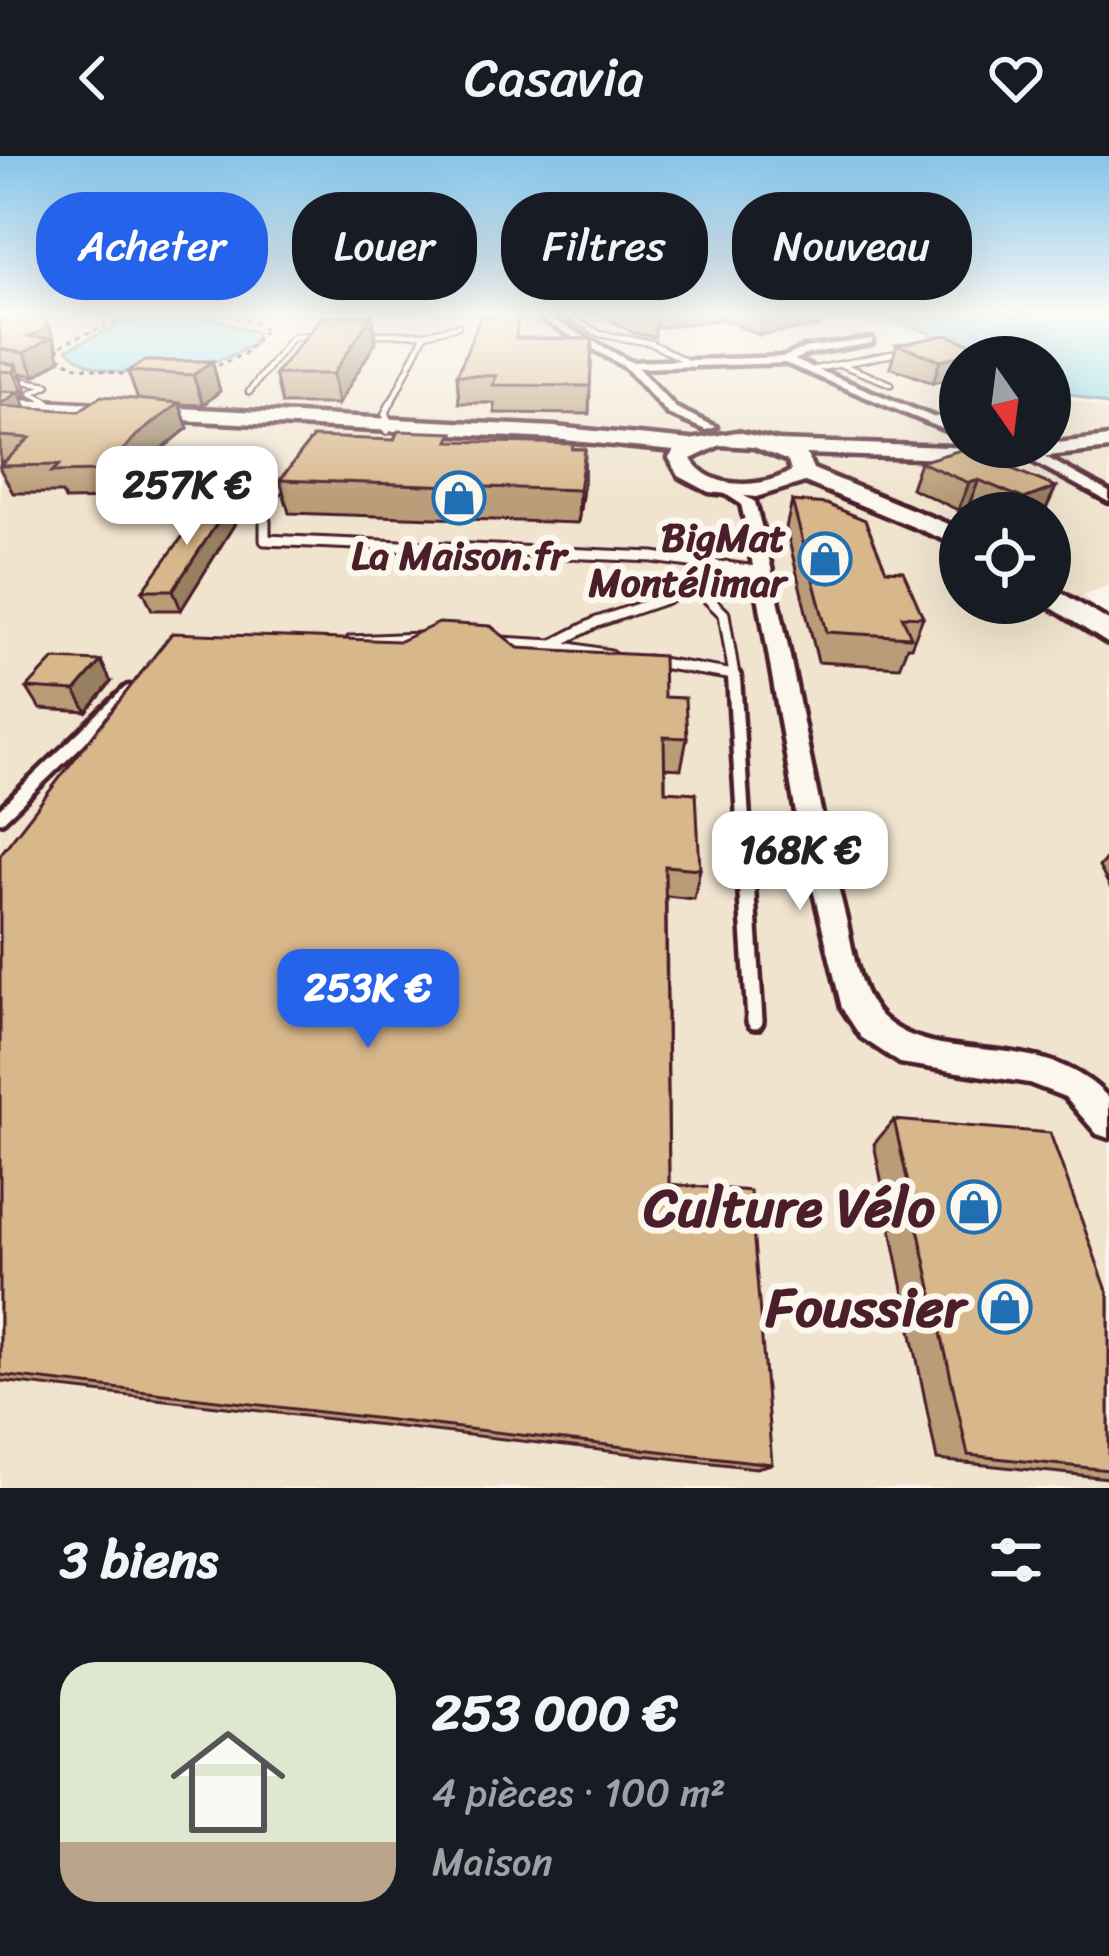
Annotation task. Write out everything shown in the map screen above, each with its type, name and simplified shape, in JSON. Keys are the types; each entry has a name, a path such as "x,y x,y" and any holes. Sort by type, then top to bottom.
{"main road":[{"path":"0,407 699,443 742,440 777,447 779,482"},
{"path":"699,443 692,476 721,487 779,482 840,500 939,540"},
{"path":"779,482 939,532"},
{"path":"1071,610 1108,634"}],"street":[{"path":"638,374 699,443"},
{"path":"827,374 939,422"},
{"path":"1071,448 1109,443"},
{"path":"777,447 939,450"},
{"path":"849,449 779,482 763,572 811,831 852,999 872,1027 911,1053 1029,1068 1076,1086 1109,1122"},
{"path":"1054,468 1109,499"}],"lane":[{"path":"249,392 263,374"},
{"path":"389,428 385,414 405,374"},
{"path":"867,374 891,384"},
{"path":"0,377 48,385 32,393 49,402 38,409"},
{"path":"299,455 265,514 265,540 653,556 763,572"},
{"path":"552,645 598,622 697,588 726,566"},
{"path":"697,588 719,600 727,615 755,1021"},
{"path":"346,641 428,639"},
{"path":"490,642 552,645 620,656"},
{"path":"643,660 734,675"},
{"path":"0,816 143,679"}],"path":[{"path":"122,374 132,376"}],"shaded area":[{"path":"0,374 939,374 939,468 1071,468 1071,399 1109,411 1109,585 1083,595 1109,627 1109,1488 0,1488"}],"water":[{"path":"1071,374 1109,374 1109,406 1071,394"}],"building":[{"path":"591,374 590,386 493,385 496,376 457,375"},
{"path":"0,391 19,392 0,404"},
{"path":"101,396 179,403 137,435 103,471 52,472 59,465 0,466 30,438 0,436 0,406 79,411"},
{"path":"398,431 453,433 449,441 573,444 572,449 585,449 579,490 280,480 313,437 394,440"},
{"path":"939,456 939,468 1010,468 1056,487 1043,492 1007,492 979,480 969,483 920,462"},
{"path":"792,501 827,504 865,520 886,570 903,571 923,617 902,616 911,637 827,632"},
{"path":"208,502 231,502 173,590 143,590"},
{"path":"439,623 491,626 518,648 663,656 664,697 685,698 687,738 664,737 665,791 696,793 700,869 665,866 669,1184 750,1191 772,1464 0,1375 0,855 172,633 400,641"},
{"path":"54,659 101,661 75,691 27,688"},
{"path":"894,1120 1050,1133 1109,1296 1109,1470 968,1455"}],"place":[{"name":"La Maison.fr","path":"459,498"},
{"name":"BigMat Montélimar","path":"825,559"},
{"name":"Culture Vélo","path":"974,1207"},
{"name":"Foussier","path":"1005,1307"}]}
